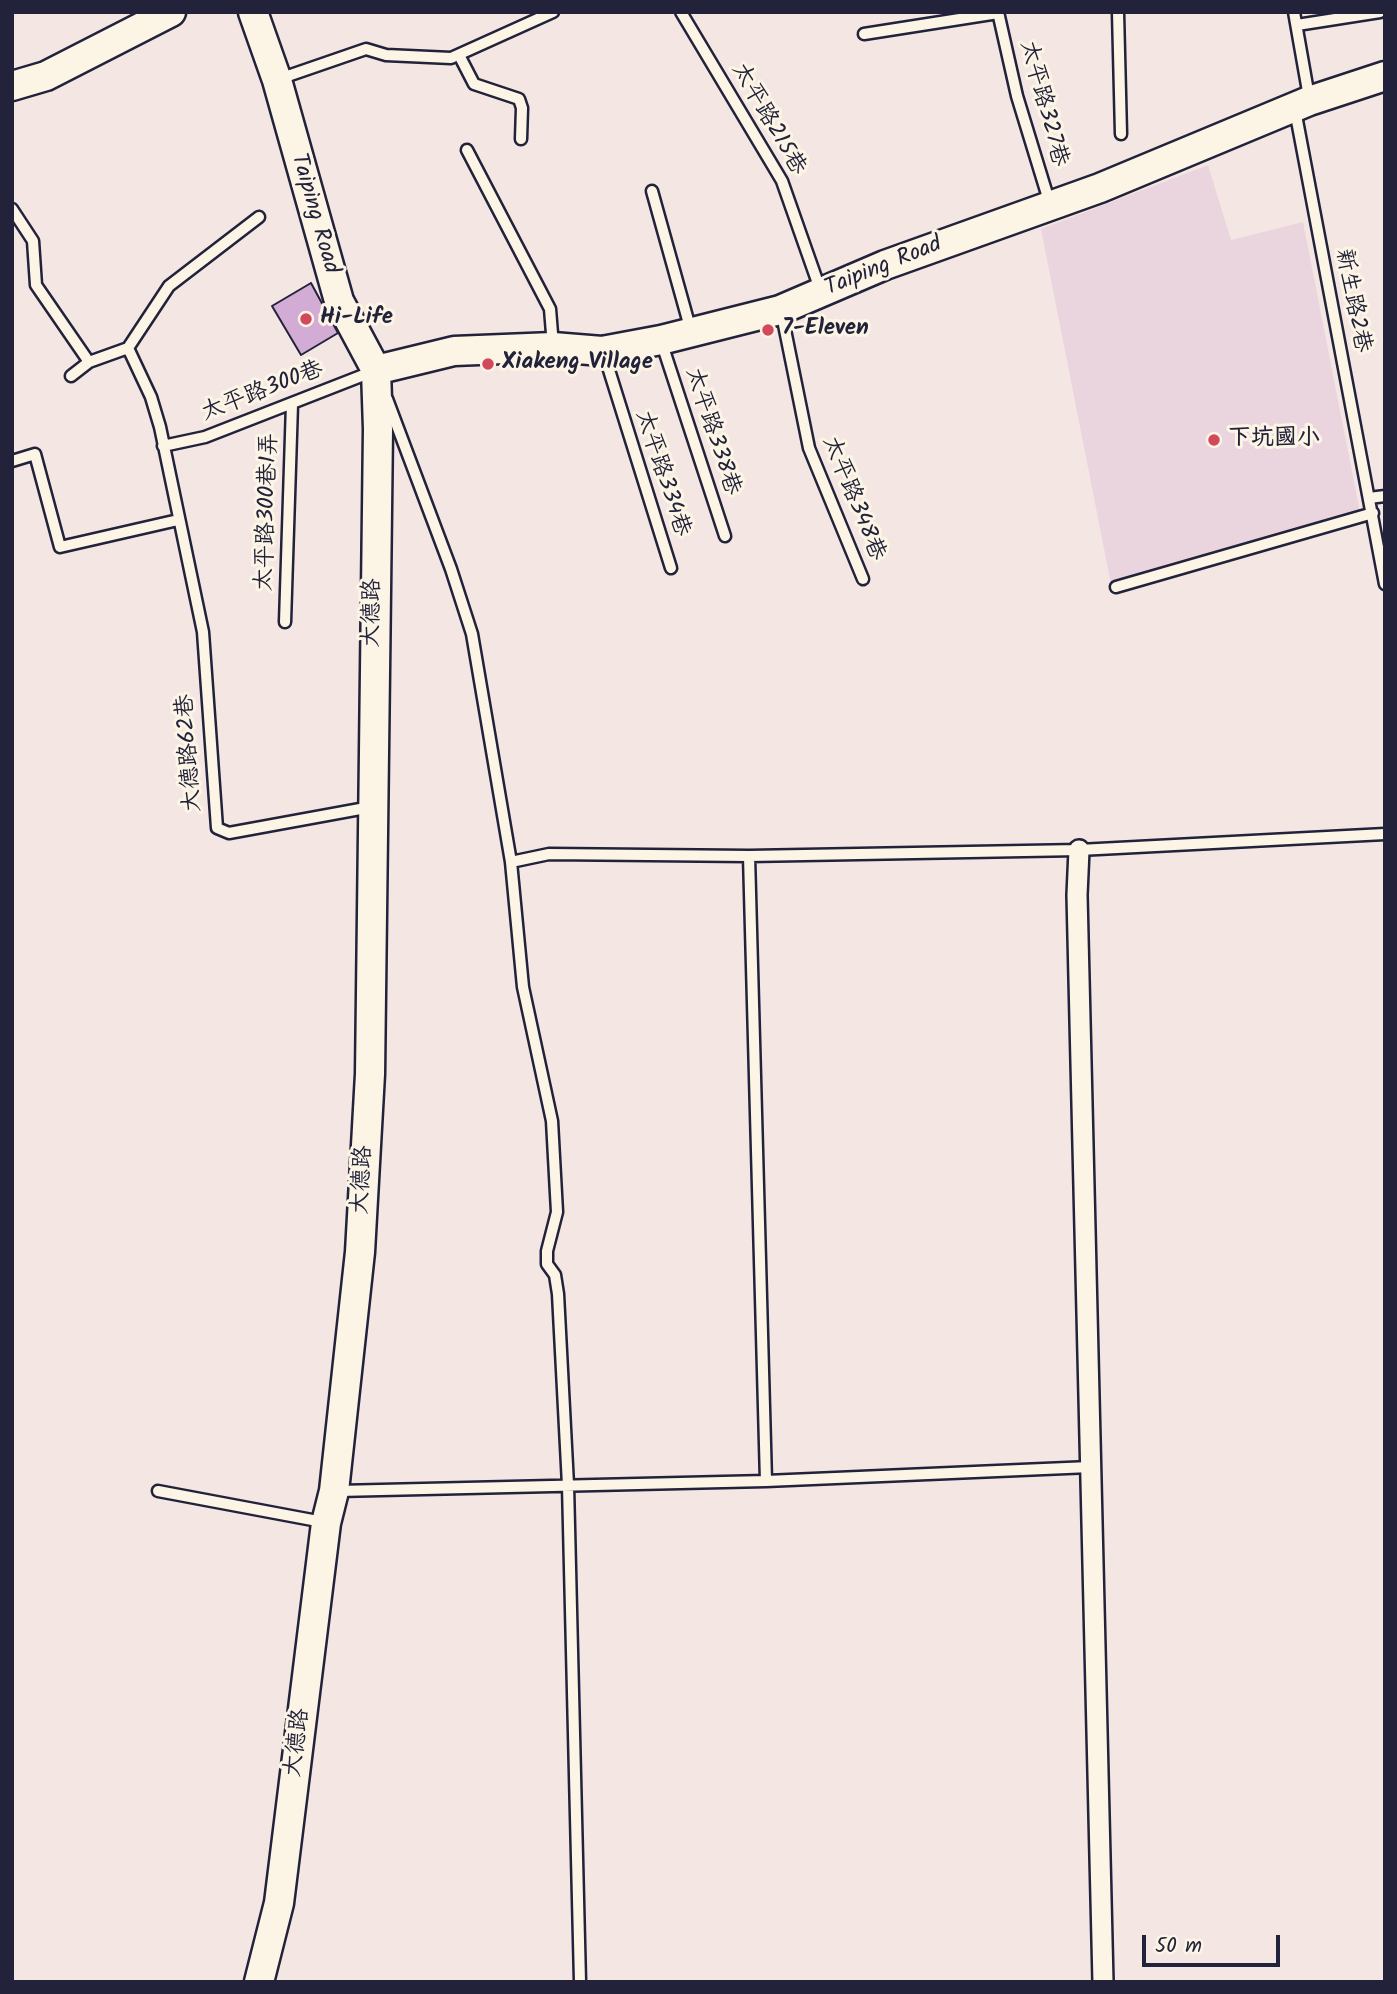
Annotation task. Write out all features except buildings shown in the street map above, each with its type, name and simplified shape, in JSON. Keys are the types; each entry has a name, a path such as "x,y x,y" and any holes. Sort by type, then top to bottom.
{"street":[{"path":"12,86 46,76 171,12"},
{"name":"Taiping Road","path":"253,12 276,80 338,301 376,370 454,351 553,347 602,351 661,340 780,310 885,265 1051,205 1302,104 1385,76"},
{"name":"大德路","path":"259,1982 279,1903 326,1523 334,1491 357,1279 370,1074 378,429 376,370"},
{"path":"1079,849 1077,895 1103,1982"}],"lane":[{"path":"276,80 366,49 386,55 451,58 553,12"},
{"name":"太平路215巷","path":"681,12 782,181 821,293"},
{"path":"1118,12 1121,134"},
{"name":"新生路2巷","path":"1294,12 1302,104 1385,584"},
{"path":"1297,25 1381,12"},
{"path":"864,34 998,13"},
{"name":"太平路327巷","path":"998,13 1017,96 1051,205"},
{"path":"459,55 474,84 519,99 521,139"},
{"path":"467,150 550,309 553,347"},
{"path":"652,191 691,332"},
{"path":"12,209 33,241 36,285 89,362"},
{"path":"71,376 89,362 128,348 169,286 259,217"},
{"name":"太平路348巷","path":"780,310 809,448 863,579"},
{"name":"太平路338巷","path":"661,340 725,536"},
{"path":"12,461 35,454 60,547 178,520 151,397 128,348"},
{"name":"太平路334巷","path":"602,351 671,568"},
{"path":"376,370 452,569 472,634 511,862 523,987 552,1121 557,1212 547,1251 547,1264 555,1275 558,1294 568,1485 580,1982"},
{"name":"太平路300巷","path":"163,446 205,437 376,370"},
{"name":"太平路300巷1弄","path":"285,622 292,404"},
{"path":"1370,498 1385,496"},
{"path":"1116,587 1373,513"},
{"name":"大德路62巷","path":"178,520 203,632 217,828 229,833 372,807"},
{"path":"511,862 549,854 749,856 1079,849 1385,834"},
{"path":"749,856 766,1481"},
{"path":"334,1491 766,1481 1090,1467"},
{"path":"158,1491 326,1523"}],"shaded area":[{"name":"下坑國小","path":"1208,165 1231,240 1303,222 1360,512 1351,518 1111,584 1041,229"}],"place":[{"name":"Hi-Life","path":"306,319"},
{"name":"7-Eleven","path":"768,330"},
{"name":"Xiakeng Village","path":"488,364"},
{"name":"下坑國小","path":"1214,440"}]}
